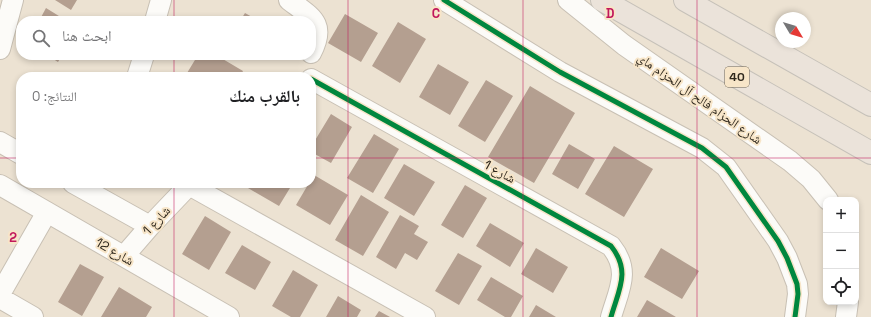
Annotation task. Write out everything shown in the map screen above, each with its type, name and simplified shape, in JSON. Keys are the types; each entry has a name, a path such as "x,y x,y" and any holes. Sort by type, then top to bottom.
{"highway":[{"name":"40","path":"602,0 871,153"},
{"path":"685,0 871,105"}],"street":[{"path":"0,49 13,0"},
{"path":"289,0 310,16"},
{"path":"444,0 560,72 702,148 726,167 778,241 793,273 798,294 795,317"},
{"name":"شارع الحزام فالح آل الحزام ماي","path":"568,0 624,45 790,161 810,179 825,197"},
{"path":"316,24 318,26 318,34 316,39"},
{"path":"139,72 142,60"},
{"path":"305,72 308,60"},
{"name":"شارع 1","path":"316,83 611,246 621,262 622,273 611,317"},
{"path":"0,142 16,151"},
{"name":"شارع 12","path":"0,185 230,317"},
{"path":"82,188 150,226"},
{"name":"شارع 1","path":"124,256 186,188"},
{"name":"شارع 1","path":"197,188 425,317"},
{"path":"0,294 47,212"},
{"path":"0,298 33,317"},
{"path":"846,317 848,305"}],"building":[{"path":"55,0 77,0 71,10"},
{"path":"46,8 59,16 42,16"},
{"path":"245,13 250,16 243,16"},
{"path":"345,14 378,33 361,62 328,43"},
{"path":"398,22 426,39 400,83 372,66"},
{"path":"195,60 224,60 243,71 242,72 188,72"},
{"path":"438,64 469,82 450,115 419,97"},
{"path":"486,80 513,96 485,142 458,126"},
{"path":"530,86 575,113 534,183 488,157"},
{"path":"331,114 352,127 331,163 316,155 316,139"},
{"path":"374,134 399,149 373,193 347,178"},
{"path":"569,144 595,159 578,189 552,174"},
{"path":"614,146 653,169 624,217 585,194"},
{"path":"404,164 435,182 414,216 384,198"},
{"path":"316,176 348,195 330,225 296,205 306,188 316,188"},
{"path":"465,185 487,198 463,238 441,225"},
{"path":"248,188 290,188 279,206"},
{"path":"361,195 389,212 363,256 335,240"},
{"path":"400,215 419,226 414,234 428,242 417,260 405,253 396,269 376,257"},
{"path":"205,216 231,232 209,270 182,254"},
{"path":"490,223 524,243 510,267 476,246"},
{"path":"242,245 271,262 255,290 225,273"},
{"path":"536,248 568,267 553,293 521,274"},
{"path":"661,248 699,271 682,299 644,277"},
{"path":"458,253 482,266 459,305 435,291"},
{"path":"80,264 104,277 82,316 58,302"},
{"path":"293,270 318,285 300,317 291,317 272,306"},
{"path":"491,277 523,296 511,317 505,317 477,300"},
{"path":"119,287 152,307 146,317 101,317"},
{"path":"338,296 361,310 357,317 326,317"},
{"path":"647,300 676,317 637,317"},
{"path":"536,305 556,317 529,317"},
{"path":"379,311 390,317 375,317"}],"cycle path":[{"path":"444,0 560,72 702,148 726,167 778,241 787,258 797,284 798,294 795,317"},
{"path":"316,82 611,246 621,264 622,272 620,289 611,317"}]}
